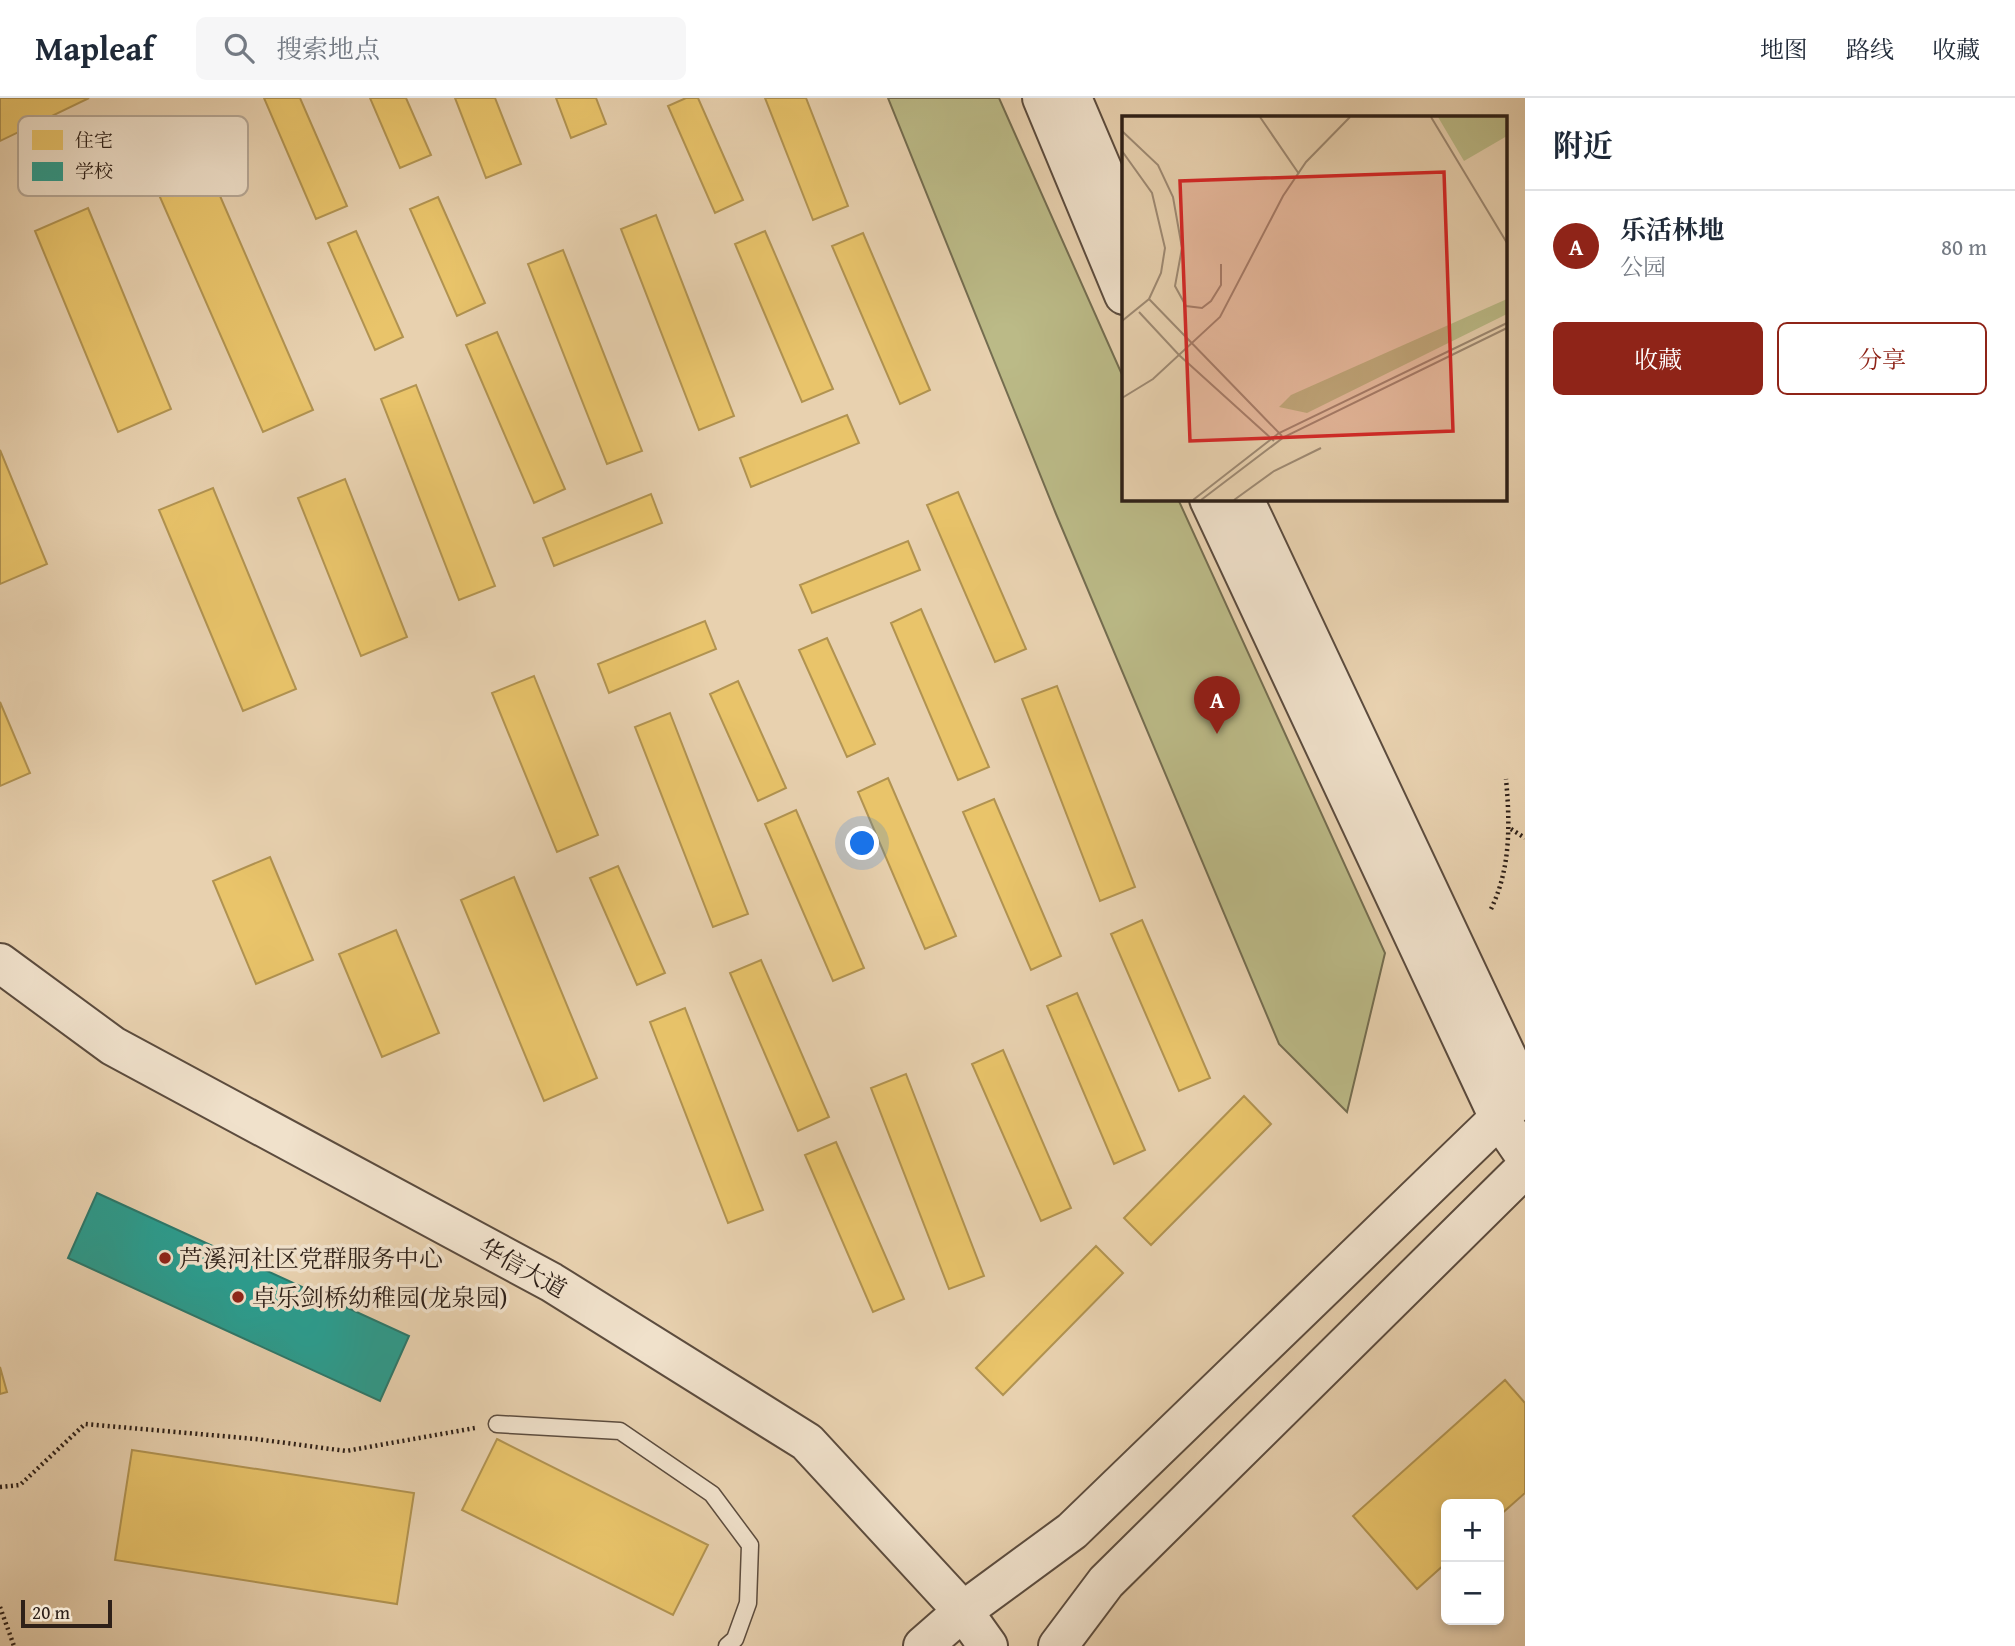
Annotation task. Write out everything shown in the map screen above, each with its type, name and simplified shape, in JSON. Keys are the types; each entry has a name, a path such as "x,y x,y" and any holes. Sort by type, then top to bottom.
{"street":[{"path":"1042,98 1122,290"},
{"path":"1072,98 1122,215"},
{"path":"1210,500 1516,1102"},
{"path":"1244,500 1516,1102 1525,1156"},
{"name":"华信大道","path":"0,963 113,1046 551,1282 807,1442 963,1611 988,1646"},
{"path":"923,1646 963,1611 1072,1531 1516,1102"},
{"path":"1058,1646 1106,1582 1525,1168"}],"lane":[{"path":"497,1424 620,1431 712,1494 750,1545 748,1603 735,1639 727,1646"}],"path":[{"path":"1491,909 1499,892 1511,829 1506,779"},
{"path":"1511,829 1525,838"},
{"path":"0,1487 20,1485 85,1424 256,1439 346,1451 497,1424"},
{"path":"0,1607 14,1646"}],"shaded area":[{"path":"888,98 999,98 1122,375 1122,500 1178,500 1385,953 1347,1112 1279,1044 1056,514"}],"building: 住宅":[{"path":"0,98 89,98 52,116 18,116 18,132 0,141"},
{"path":"264,98 300,98 347,206 316,219"},
{"path":"370,98 406,98 431,155 400,168"},
{"path":"455,98 495,98 521,164 486,178"},
{"path":"556,98 596,98 606,124 571,138"},
{"path":"686,98 698,98 743,200 715,213 668,106"},
{"path":"765,98 806,98 848,206 813,220"},
{"path":"160,196 220,196 313,410 263,432"},
{"path":"438,197 485,303 457,316 410,209"},
{"path":"88,208 171,409 118,432 35,231"},
{"path":"656,215 734,416 699,430 621,229"},
{"path":"356,231 403,337 375,350 328,243"},
{"path":"765,231 833,389 802,402 735,244"},
{"path":"863,233 930,390 900,404 832,246"},
{"path":"563,250 642,451 607,464 528,264"},
{"path":"497,332 565,489 534,503 466,345"},
{"path":"416,385 495,586 459,600 381,399"},
{"path":"847,415 859,443 751,487 740,458"},
{"path":"0,450 47,564 0,584"},
{"path":"345,479 407,637 361,656 298,498"},
{"path":"213,488 296,689 243,711 159,510"},
{"path":"958,492 1026,649 995,662 927,505"},
{"path":"651,494 662,523 554,566 543,538"},
{"path":"908,541 920,570 812,613 800,585"},
{"path":"921,609 989,767 958,780 891,623"},
{"path":"705,621 716,649 609,693 598,664"},
{"path":"827,638 875,744 847,757 799,650"},
{"path":"534,676 598,835 557,852 492,693"},
{"path":"738,681 786,788 758,801 710,694"},
{"path":"1057,686 1135,887 1100,901 1022,699"},
{"path":"0,702 30,773 0,786"},
{"path":"670,713 748,914 713,927 635,727"},
{"path":"888,778 956,936 925,949 858,792"},
{"path":"994,799 1061,956 1031,970 963,812"},
{"path":"796,810 864,968 833,981 765,824"},
{"path":"270,857 313,960 256,984 213,881"},
{"path":"618,866 665,973 637,985 590,878"},
{"path":"514,877 597,1078 544,1101 461,900"},
{"path":"1142,920 1210,1078 1179,1091 1111,934"},
{"path":"396,930 439,1033 382,1057 339,954"},
{"path":"761,960 829,1117 798,1131 730,973"},
{"path":"1077,993 1145,1150 1114,1164 1047,1006"},
{"path":"685,1008 763,1210 728,1223 650,1022"},
{"path":"1003,1050 1071,1208 1041,1221 972,1064"},
{"path":"906,1074 984,1276 949,1289 871,1088"},
{"path":"1244,1096 1271,1124 1151,1245 1124,1218"},
{"path":"836,1142 904,1299 873,1312 805,1155"},
{"path":"1096,1246 1123,1273 1003,1395 976,1368"},
{"path":"0,1367 7,1392 0,1394"},
{"path":"1505,1380 1525,1403 1525,1493 1504,1512 1504,1499 1441,1499 1441,1567 1417,1589 1353,1516"},
{"path":"497,1439 708,1545 673,1615 462,1510"},
{"path":"132,1450 414,1493 397,1604 115,1560"}],"building: 学校":[{"name":"卓乐剑桥幼稚园(龙泉园)","path":"97,1193 409,1336 380,1401 68,1258"}],"place":[{"name":"乐活林地","path":"1217,734"},
{"name":"芦溪河社区党群服务中心","path":"165,1258"},
{"name":"卓乐剑桥幼稚园(龙泉园)","path":"238,1297"}]}
